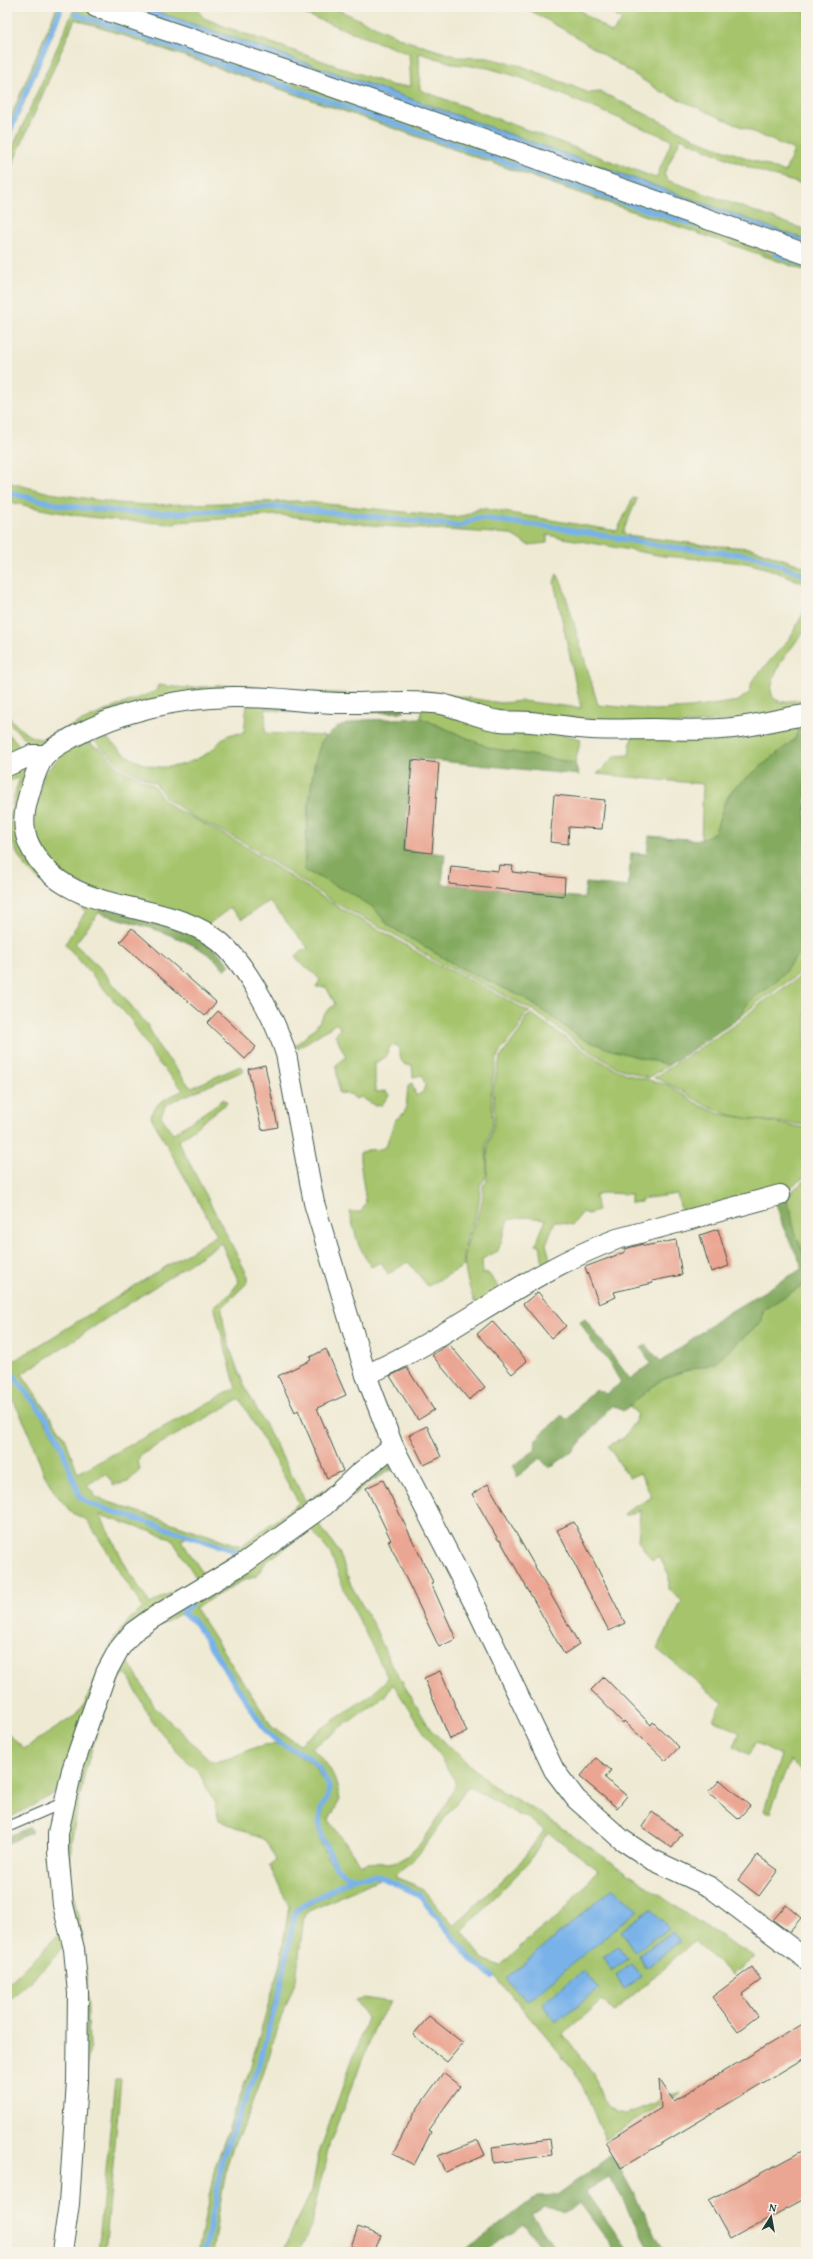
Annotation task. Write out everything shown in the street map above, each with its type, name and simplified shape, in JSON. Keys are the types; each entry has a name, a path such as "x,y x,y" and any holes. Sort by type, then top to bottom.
{"street":[{"path":"96,7 315,80 806,254"},
{"path":"806,715 733,728 711,730 591,729 529,722 498,721 443,704 423,702 318,703 234,697 173,702 129,714 82,732 46,755 36,774 24,810 23,828 28,845 49,873 61,883 92,898 174,919 214,937 236,960 262,997 280,1034 286,1054 314,1203 366,1375 393,1446 478,1611 554,1770 576,1799 621,1839 650,1859 710,1887 806,1959"},
{"path":"7,766 32,754 46,755"},
{"path":"366,1375 413,1352 501,1298 595,1247 617,1239 780,1195"},
{"path":"62,2252 69,2204 76,2081 78,1993 74,1948 63,1905 58,1852 58,1833 72,1770 106,1673 118,1648 133,1632 151,1619 244,1563 325,1505 357,1475 393,1446"}],"lane":[{"path":"7,1827 65,1802"}],"green space":[{"path":"57,7 63,7 59,11 7,134 7,126"},
{"path":"75,7 84,7 92,13 806,260 806,264 77,13 75,14 608,199 707,230 806,267 806,271 75,19 7,177 7,164 13,147"},
{"path":"143,7 200,7 198,11 204,18 226,27 394,86 411,86 409,54 286,7 332,7 407,41 458,57 488,58 522,66 589,93 601,92 698,140 785,172 794,150 660,91 575,36 524,7 575,7 612,33 622,20 602,7 806,7 806,185 743,165 681,138 664,174 667,180 806,230 806,240 414,100","holes":["419,53 455,64 488,68 519,77 672,140 656,178 420,90"]},
{"path":"62,12 7,143 7,140"},
{"path":"7,482 50,493 117,503 149,505 299,501 452,517 466,515 480,508 617,531 633,498 637,499 623,532 627,535 705,545 751,548 806,567 806,574 756,555 669,545 560,526 477,517 460,525 283,506 180,512 122,511 60,504 7,491"},
{"path":"7,494 60,507 121,514 180,515 283,509 460,528 477,519 559,529 669,548 755,558 806,577 806,584 769,569 746,563 663,556 547,535 547,543 528,545 510,534 381,526 279,515 177,522 175,524 132,521 69,514 28,506 7,501"},
{"path":"557,574 562,583 598,705 654,710 691,708 738,701 750,692 752,681 790,638 806,608 806,628 781,662 774,677 771,690 773,698 781,702 806,699 806,708 749,719 668,725 224,691 44,748 31,745 7,721 7,715 26,734 41,739 156,691 158,685 185,688 235,685 289,691 358,694 417,690 501,703 522,701 581,708 554,582"},
{"path":"247,703 266,704 265,733 326,736 320,746 315,761 312,779 307,820 304,870 353,894 374,908 388,925 457,966 523,997 583,1039 631,1055 669,1065 648,1078 616,1067 583,1047 534,1011 458,971 443,966 397,936 335,903 240,840 193,817 166,798 155,783 122,767 89,736 100,730 112,743 137,761 150,766 177,766 208,753 229,735 244,733"},
{"path":"266,704 404,706 404,712 306,714 265,709"},
{"path":"422,706 543,729 581,739 575,763 490,748 421,718"},
{"path":"421,718 490,748 575,763 579,775 411,758 404,850 445,854 442,884 584,898 586,883 628,887 631,853 647,854 649,836 701,840 715,832 725,802 733,789 795,739 798,731 793,722 806,719 806,944 782,975 770,987 757,995 746,1006 738,1019 669,1065 611,1050 583,1039 523,997 457,966 388,925 374,908 353,894 304,870 314,768 321,742 337,727 363,720"},
{"path":"793,722 798,731 795,739 733,789 725,802 715,832 701,840 703,784 597,774 615,756 629,755 632,736"},
{"path":"7,732 23,749 7,762 7,751 10,746"},
{"path":"85,737 93,746 102,750 120,769 153,785 164,800 172,807 238,842 334,905 396,939 442,968 457,973 530,1012 524,1015 519,1028 500,1052 497,1059 491,1088 493,1122 486,1146 487,1170 485,1179 480,1185 479,1201 475,1217 464,1246 464,1266 428,1286 408,1262 388,1274 381,1262 371,1267 359,1246 349,1212 361,1212 366,1203 360,1153 367,1150 381,1149 386,1146 395,1120 404,1113 406,1108 408,1086 412,1083 416,1096 423,1092 425,1085 422,1075 413,1077 412,1065 405,1065 401,1060 398,1045 390,1046 386,1057 375,1063 375,1092 386,1091 389,1095 382,1105 375,1106 361,1097 356,1099 350,1094 339,1093 336,1065 346,1057 335,1035 340,1029 337,1023 298,1048 295,1046 314,1029 326,1012 335,1004 326,987 316,987 320,980 295,956 308,948 269,901 242,919 230,908 206,926 107,897 51,869 30,826 44,774 65,751"},
{"path":"30,762 24,841 103,907 75,944 100,968 148,1026 159,1047 191,1088 240,1066 243,1071 171,1102 165,1106 161,1116 173,1134 224,1099 227,1103 178,1141 248,1276 248,1282 222,1308 224,1328 244,1385 306,1502 331,1486 334,1489 240,1554 237,1550 91,1503 81,1496 60,1440 48,1419 7,1365 7,1352 14,1361 217,1235 151,1117 155,1107 159,1103 183,1090 155,1059 131,1020 65,944 86,911 43,883 31,873 22,861 15,848 11,831 13,799 20,777 7,782 7,774","holes":["221,1243 239,1282 228,1296 214,1306 236,1388 78,1473 65,1438 22,1374","240,1399 299,1503 241,1546 97,1498 87,1485 106,1474 114,1485 128,1482 140,1470 138,1461 142,1454"]},
{"path":"103,907 205,938 230,965 225,970 214,959 185,941 149,928 99,913"},
{"path":"806,944 806,969 758,1002 738,1019 746,1006 757,995 770,987 782,975"},
{"path":"806,973 806,1125 734,1116 711,1108 669,1084 654,1078 739,1022 760,1004"},
{"path":"532,1014 581,1049 615,1069 633,1076 668,1085 701,1106 720,1114 806,1128 806,1176 785,1191 683,1218 677,1194 642,1199 641,1202 631,1203 631,1194 602,1193 595,1196 598,1211 588,1214 583,1212 572,1225 555,1221 546,1244 552,1266 544,1270 540,1245 536,1244 546,1219 525,1217 508,1220 498,1251 482,1259 483,1274 488,1273 503,1292 478,1310 465,1271 465,1254 468,1239 480,1209 483,1185 487,1181 488,1146 495,1121 493,1088 500,1058 522,1028 526,1017"},
{"path":"806,1180 806,1258 794,1232 791,1211 785,1196"},
{"path":"785,1196 791,1211 794,1232 806,1258 806,1283 763,1310 762,1321 715,1363 678,1373 658,1382 623,1411 612,1405 572,1452 549,1468 540,1458 517,1477 513,1466 535,1450 536,1439 562,1415 567,1420 595,1389 606,1394 621,1383 607,1358 596,1349 580,1321 585,1319 630,1379 651,1363 641,1348 646,1345 661,1362 723,1316 803,1268 783,1227 775,1200"},
{"path":"806,1283 806,1775 790,1760 770,1813 764,1811 781,1755 755,1742 749,1755 734,1746 740,1733 713,1719 723,1703 657,1649 682,1601 669,1589 669,1575 659,1556 652,1560 638,1541 640,1510 626,1516 624,1513 652,1497 640,1473 629,1478 608,1446 625,1437 638,1415 629,1406 658,1382 678,1373 715,1363 762,1321 763,1310"},
{"path":"7,1370 34,1405 50,1429 57,1441 78,1494 90,1505 188,1537 181,1540 204,1575 236,1553 241,1559 136,1625 65,1788 7,1819 7,1733 24,1749 76,1715 85,1703 115,1637 130,1619 143,1608 87,1520 72,1513 55,1493 44,1474 26,1426 7,1388","holes":["100,1515 171,1538 197,1579 150,1604 128,1570"]},
{"path":"391,1461 395,1468 367,1484 318,1523 313,1518"},
{"path":"313,1518 339,1552 351,1585 375,1628 389,1660 431,1730 493,1786 540,1813 706,1927 755,1957 732,1975 694,1941 614,2012 602,2000 563,2035 594,2074 602,2097 608,2106 616,2112 626,2114 655,2103 666,2095 681,2093 605,2139 579,2078 547,2037 493,1974 475,1961 419,1893 376,1874 356,1876 348,1874 338,1868 323,1838 320,1821 329,1797 330,1786 320,1768 310,1756 280,1742 267,1730 195,1620 184,1613 193,1604","holes":["311,1529 330,1553 346,1594 388,1678 372,1694 299,1744 273,1728 195,1608 242,1581 257,1576 266,1562","393,1684 457,1784 432,1827 416,1848 407,1856 397,1861 387,1863 366,1863 361,1865 329,1820 340,1800 338,1791 334,1777 328,1766 312,1748 384,1697","468,1786 519,1815 525,1816 544,1830 523,1859 454,1926 422,1888 395,1877 422,1850","548,1832 598,1870 559,1916 536,1932 500,1966 483,1959 462,1931 528,1863","673,1933 680,1941 646,1968 639,1955"]},
{"path":"245,1566 247,1569 191,1602 180,1614 147,1633 135,1645 127,1659 155,1707 211,1761 228,1759 253,1748 269,1744 282,1746 310,1762 326,1784 328,1791 318,1819 319,1836 322,1845 331,1863 337,1870 352,1878 294,1910 278,1989 268,2020 258,2064 220,2159 215,2201 202,2252 198,2252 215,2167 249,2072 280,1964 289,1906 269,1865 276,1860 265,1840 219,1820 214,1802 198,1770 179,1754 151,1720 130,1679 125,1674 120,1677 99,1725 84,1775 71,1842 70,1879 82,1935 87,1983 89,2045 71,2252 67,2252 86,2028 83,1978 77,1927 66,1880 65,1846 68,1814 73,1790 93,1727 124,1651 136,1635"},
{"path":"30,1827 32,1832 7,1844 7,1837"},
{"path":"376,1877 379,1879 309,1911 304,1916 296,1980 282,2015 249,2114 233,2146 227,2165 212,2252 205,2252 218,2202 223,2159 267,2043 271,2021 281,1990 296,1912 357,1879"},
{"path":"61,1932 65,1934 73,1969 73,2068 69,2068 71,1991 67,1948 62,1947 51,1962 7,2002 7,1985"},
{"path":"362,1998 391,2002 378,2020 330,2142 310,2228 299,2252 282,2252 312,2191 318,2156 367,2018 355,2000"},
{"path":"115,2079 121,2079 105,2252 98,2252"},
{"path":"610,2156 618,2165 665,2252 650,2252 610,2176 586,2191 629,2252 616,2252 580,2203 564,2213 545,2206 532,2215 558,2252 544,2252 523,2224 485,2252 463,2252 537,2196 557,2195"}],"water":[{"path":"125,7 143,7 414,100 806,240 806,244"},
{"path":"613,1888 638,1910 527,2001 506,1979"},
{"path":"651,1909 669,1928 635,1952 621,1931"},
{"path":"672,1932 680,1941 647,1968 639,1955"},
{"path":"618,1946 628,1959 611,1971 603,1957"},
{"path":"631,1964 641,1976 624,1989 616,1975"},
{"path":"583,1971 600,1989 555,2022 543,2003"}],"building":[{"path":"412,760 439,763 432,853 405,850"},
{"path":"554,795 605,800 602,829 569,827 568,844 550,842"},
{"path":"499,865 513,866 512,872 565,878 564,896 449,884 451,866 498,871"},
{"path":"132,928 216,1002 205,1016 120,942"},
{"path":"218,1011 256,1047 245,1059 207,1023"},
{"path":"265,1065 278,1127 262,1130 248,1069"},
{"path":"718,1229 729,1266 711,1272 700,1235"},
{"path":"676,1240 682,1275 652,1281 653,1283 614,1292 616,1297 599,1304 585,1267 625,1252 625,1249 643,1244 644,1246"},
{"path":"538,1292 566,1326 551,1338 523,1304"},
{"path":"492,1321 527,1361 512,1374 477,1334"},
{"path":"449,1344 485,1387 469,1400 432,1355"},
{"path":"326,1349 346,1395 317,1408 343,1471 327,1478 298,1410 295,1412 278,1376 311,1360 310,1357"},
{"path":"407,1368 434,1410 418,1420 390,1376"},
{"path":"427,1426 441,1457 424,1465 409,1435"},
{"path":"383,1480 433,1582 431,1583 456,1639 439,1647 388,1541 391,1540 366,1488"},
{"path":"488,1484 579,1644 564,1654 500,1540 499,1541 472,1494"},
{"path":"574,1522 625,1623 609,1631 557,1530"},
{"path":"440,1671 467,1732 450,1739 424,1678"},
{"path":"604,1677 651,1725 653,1722 679,1747 666,1761 624,1721 623,1723 591,1690"},
{"path":"596,1758 611,1770 605,1778 627,1796 617,1808 580,1777"},
{"path":"720,1780 750,1806 738,1819 708,1793"},
{"path":"652,1812 682,1834 672,1848 642,1827"},
{"path":"757,1855 778,1870 759,1896 738,1880"},
{"path":"786,1905 801,1918 789,1932 773,1920"},
{"path":"752,1967 761,1980 742,1994 758,2016 738,2031 712,1997"},
{"path":"429,2016 463,2043 447,2062 413,2035"},
{"path":"806,2022 806,2057 621,2168 606,2142 661,2108 659,2079 674,2101"},
{"path":"443,2073 460,2086 428,2130 431,2132 414,2165 393,2154 414,2113"},
{"path":"550,2139 552,2155 494,2163 492,2147"},
{"path":"478,2140 485,2155 445,2172 438,2156"},
{"path":"806,2149 806,2198 730,2239 709,2201"},
{"path":"358,2227 381,2236 374,2252 349,2252"}],"waterway":[{"path":"7,138 60,11"},
{"path":"76,14 609,198 699,226"},
{"path":"776,254 806,265"},
{"path":"7,492 60,505 122,512 180,513 283,507 460,526 477,518 560,528 669,547 755,556 806,575"},
{"path":"7,1367 47,1419 59,1440 80,1497 90,1504 236,1551 243,1561"},
{"path":"190,1605 182,1613 194,1621 266,1731 279,1743 309,1757 319,1768 329,1786 328,1796 321,1809 319,1821 322,1838 337,1869 348,1876 356,1877 376,1875 418,1894 474,1962 492,1976"},
{"path":"204,2252 216,2201 222,2159 259,2064 280,1990 295,1911 356,1877"}]}
